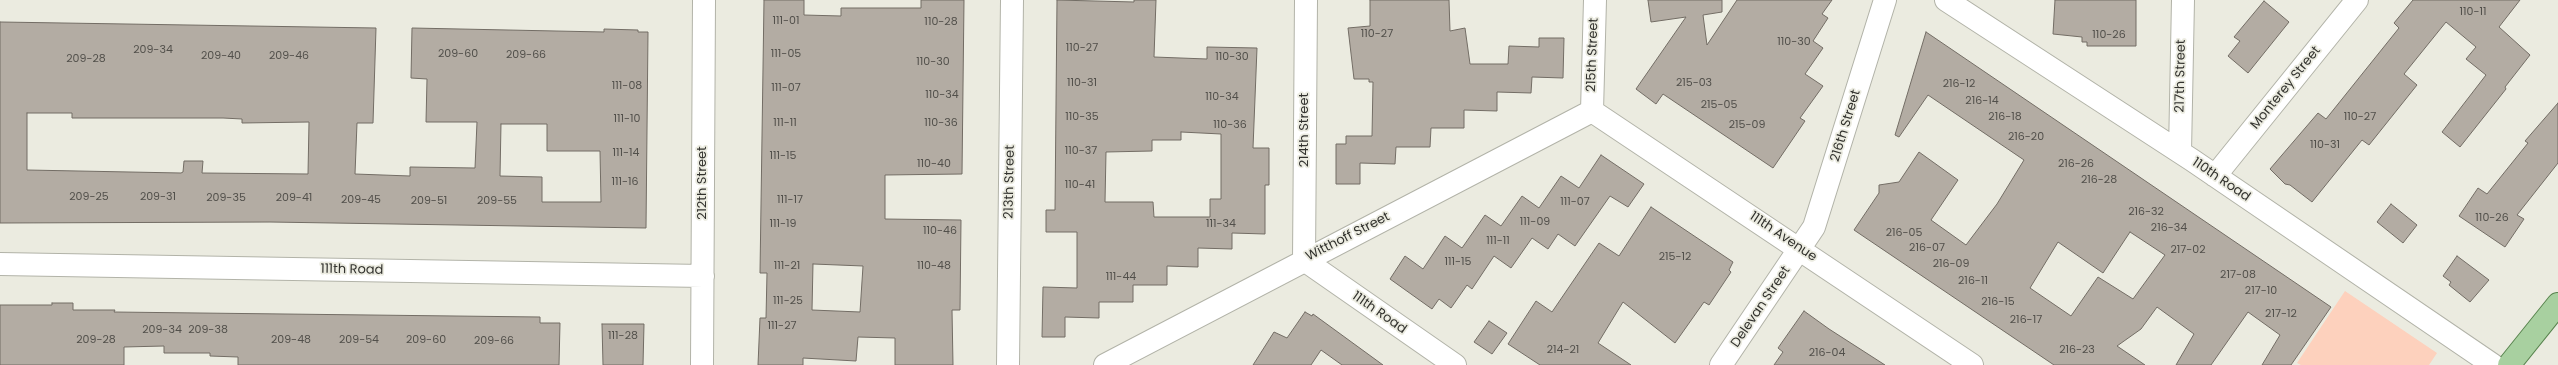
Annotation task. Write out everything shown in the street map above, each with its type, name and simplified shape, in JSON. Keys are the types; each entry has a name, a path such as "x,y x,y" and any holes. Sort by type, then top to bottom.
{"main road":[{"path":"2509,365 2558,304"}],"street":[{"name":"212th Street","path":"702,365 704,0"},
{"name":"213th Street","path":"1008,365 1012,0"},
{"name":"214th Street","path":"1304,260 1306,0"},
{"name":"215th Street","path":"1592,111 1595,0"},
{"name":"216th Street","path":"1800,249 1814,227 1885,0"},
{"name":"110th Road","path":"1946,0 2180,152 2493,365"},
{"name":"217th Street","path":"2180,152 2183,0"},
{"name":"Monterey Street","path":"2215,176 2357,0"},
{"name":"Witthoff Street","path":"1105,365 1592,111"},
{"name":"111th Avenue","path":"1592,111 1972,365"},
{"name":"Delevan Street","path":"1721,365 1800,249"},
{"name":"111th Road","path":"1304,260 1455,365"},
{"name":"111th Road","path":"0,264 703,276"}],"shaded area":[{"path":"2345,291 2437,353 2429,365 2301,365 2297,363"}],"building":[{"path":"764,0 804,0 804,15 841,16 841,8 921,8 921,0 964,0 962,174 885,175 885,219 961,220 960,310 952,310 953,365 895,365 895,338 858,337 856,361 803,358 803,365 758,365 760,318 766,318 767,273 760,273","holes":["813,264 863,266 860,312 812,310"]},
{"path":"1057,0 1134,2 1134,0 1156,0 1154,57 1207,59 1207,47 1257,48 1253,148 1269,148 1269,185 1265,185 1265,234 1232,233 1232,249 1198,248 1198,267 1167,266 1167,285 1133,285 1133,302 1099,302 1099,318 1065,317 1065,337 1042,337 1043,287 1077,288 1077,232 1046,232 1046,210 1055,210","holes":["1181,132 1221,134 1221,199 1210,199 1210,217 1154,217 1153,202 1105,202 1106,152 1152,151 1152,140 1181,140"]},
{"path":"1370,0 1449,0 1450,31 1465,28 1470,64 1508,64 1509,46 1539,47 1539,38 1564,38 1563,78 1532,77 1531,93 1497,92 1497,111 1464,110 1464,128 1431,128 1430,147 1396,147 1395,164 1360,163 1360,184 1336,184 1336,144 1346,144 1346,136 1372,136 1373,82 1369,82 1369,79 1354,79 1348,28 1370,26"},
{"path":"1648,0 1722,0 1722,12 1703,15 1707,45 1737,0 1832,0 1822,14 1828,18 1813,41 1823,48 1805,74 1823,86 1800,118 1805,121 1773,168 1663,94 1656,104 1636,89 1686,17 1651,22"},
{"path":"2055,0 2136,0 2136,46 2087,46 2087,42 2082,42 2082,37 2053,34"},
{"path":"2413,0 2520,0 2499,27 2530,55 2505,87 2506,89 2460,147 2442,132 2486,75 2466,59 2476,47 2446,22 2404,74 2417,85 2369,145 2362,140 2312,202 2290,185 2285,184 2270,169 2318,113 2326,119 2399,28 2394,23"},
{"path":"2264,1 2289,22 2248,73 2228,56 2240,41 2234,37"},
{"path":"0,22 376,28 373,123 357,123 355,174 410,176 410,167 475,168 477,122 426,122 427,79 411,78 412,28 604,32 604,29 638,30 638,32 648,32 646,228 270,222 0,223","holes":["27,113 72,113 72,118 223,118 242,119 242,123 309,122 308,174 202,173 203,161 184,161 183,172 181,173 27,170","501,124 547,124 547,151 600,151 601,202 542,202 542,177 500,176"]},
{"path":"1926,32 2331,307 2291,365 2262,365 2280,335 2248,312 2211,365 2176,365 2194,334 2157,307 2141,329 2117,346 2145,365 2054,365 1854,230 1879,193 1879,185 1899,182 1919,152 1958,180 1931,220 1966,245 1997,204 2024,160 1928,95 1899,137 1895,135","holes":["2130,232 2165,255 2133,299 2098,277 2071,316 2030,288 2058,242 2103,273"]},
{"path":"2558,103 2558,163 2517,215 2524,219 2505,247 2459,216 2478,188 2487,194 2528,143 2525,141"},
{"path":"1601,155 1644,184 1628,207 1610,196 1575,246 1558,234 1548,249 1532,238 1511,268 1494,256 1472,289 1467,285 1451,308 1439,299 1432,309 1390,279 1405,256 1423,269 1445,236 1462,248 1485,215 1501,226 1522,196 1539,208 1561,176 1579,188"},
{"path":"2391,204 2417,225 2403,243 2377,222"},
{"path":"1651,207 1733,262 1729,270 1731,272 1709,305 1704,302 1675,343 1623,302 1598,343 1631,365 1540,365 1508,344 1536,301 1552,312 1599,243 1619,256"},
{"path":"2457,256 2489,280 2470,302 2449,285 2451,282 2443,276"},
{"path":"52,303 73,303 73,310 115,310 114,312 540,317 540,323 560,323 559,365 238,365 238,357 210,356 210,353 164,353 164,346 124,347 124,365 0,365 0,305 52,305"},
{"path":"1804,311 1885,365 1774,365 1783,352 1778,348"},
{"path":"1305,312 1312,316 1313,314 1383,365 1342,365 1321,350 1311,365 1253,365 1274,332 1287,338"},
{"path":"1489,321 1507,333 1492,354 1474,342"},
{"path":"602,324 644,324 643,365 603,365"}]}
